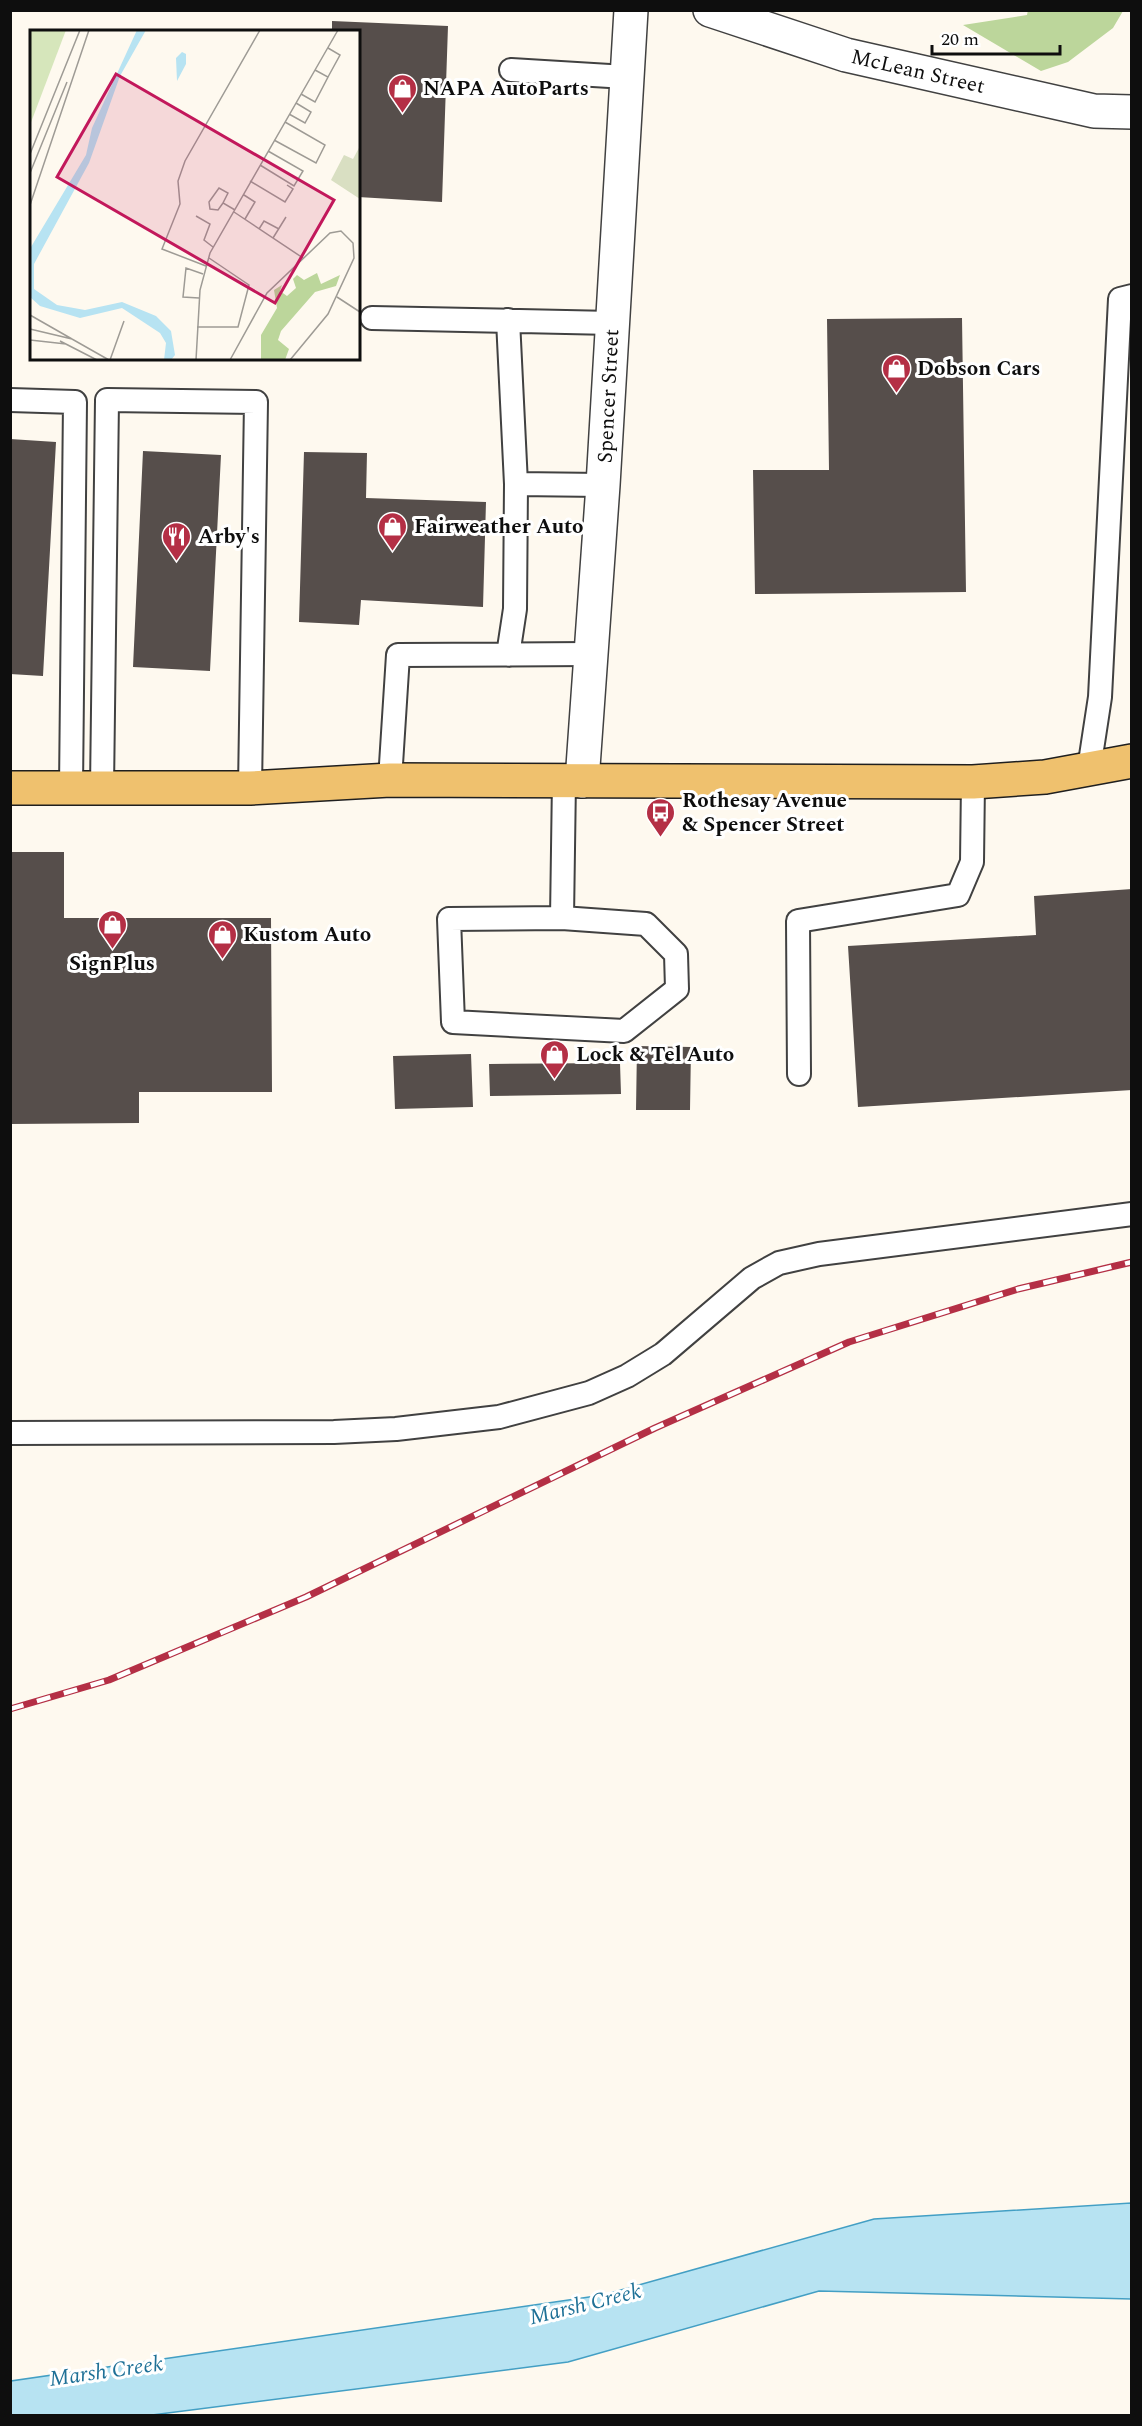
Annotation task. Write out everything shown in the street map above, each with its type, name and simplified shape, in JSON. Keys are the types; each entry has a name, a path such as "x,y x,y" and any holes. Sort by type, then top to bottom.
{"main road":[{"path":"10,788 250,788 390,780 973,782 1044,777 1131,761"}],"street":[{"name":"Spencer Street","path":"573,780 591,654 631,10"},
{"name":"McLean Street","path":"710,10 846,55 1094,111 1131,112"}],"lane":[{"path":"511,70 626,77"},
{"path":"1089,769 1100,697 1120,299 1131,296"},
{"path":"372,318 612,322"},
{"path":"508,320 516,484 515,609 508,654"},
{"path":"10,400 75,402 86,788"},
{"path":"86,788 107,400 256,402 250,788"},
{"path":"516,484 603,485"},
{"path":"390,780 398,655 591,654"},
{"path":"562,918 573,780"},
{"path":"799,1074 798,921 958,895 972,862 973,782"},
{"path":"562,918 646,924 675,954 677,989 624,1031 453,1022 449,920 562,918"},
{"path":"10,1433 334,1432 396,1429 499,1417 589,1393 627,1376 663,1354 734,1293 778,1263 819,1254 1131,1214"}],"green space":[{"path":"1028,10 1123,11 1113,28 1068,62 1041,71 963,25 1027,15"}],"water":[{"name":"Marsh Creek","path":"1131,2203 1131,2299 819,2291 568,2362 152,2415 11,2415 11,2381 603,2295 874,2219"}],"building":[{"name":"NAPA AutoParts","path":"332,21 448,26 442,202 360,197 360,30 332,30"},
{"name":"Dobson Cars","path":"962,318 966,592 755,594 753,470 829,470 827,319"},
{"path":"10,439 56,442 43,676 10,674"},
{"name":"Arby's","path":"143,451 221,455 210,671 133,667"},
{"name":"Fairweather Auto","path":"304,452 367,453 366,498 486,502 483,607 361,600 359,625 299,622"},
{"path":"10,852 64,852 64,918 271,918 272,1092 139,1092 139,1123 10,1124"},
{"path":"1132,889 1132,1090 858,1107 848,946 1036,935 1034,896"},
{"path":"637,1046 691,1047 690,1110 636,1110"},
{"path":"471,1054 473,1107 395,1109 393,1056"},
{"name":"Lock & Tel Auto","path":"620,1063 621,1094 490,1096 489,1064"}],"railway":[{"path":"10,1709 109,1680 306,1597 655,1428 849,1342 1018,1289 1132,1262"}],"place":[{"name":"NAPA AutoParts","path":"402,114"},
{"name":"Dobson Cars","path":"896,394"},
{"name":"Fairweather Auto","path":"393,552"},
{"name":"Arby's","path":"177,562"},
{"name":"Rothesay Avenue & Spencer Street","path":"661,838"},
{"name":"SignPlus","path":"112,950"},
{"name":"Kustom Auto","path":"222,960"},
{"name":"Lock & Tel Auto","path":"555,1080"}]}
